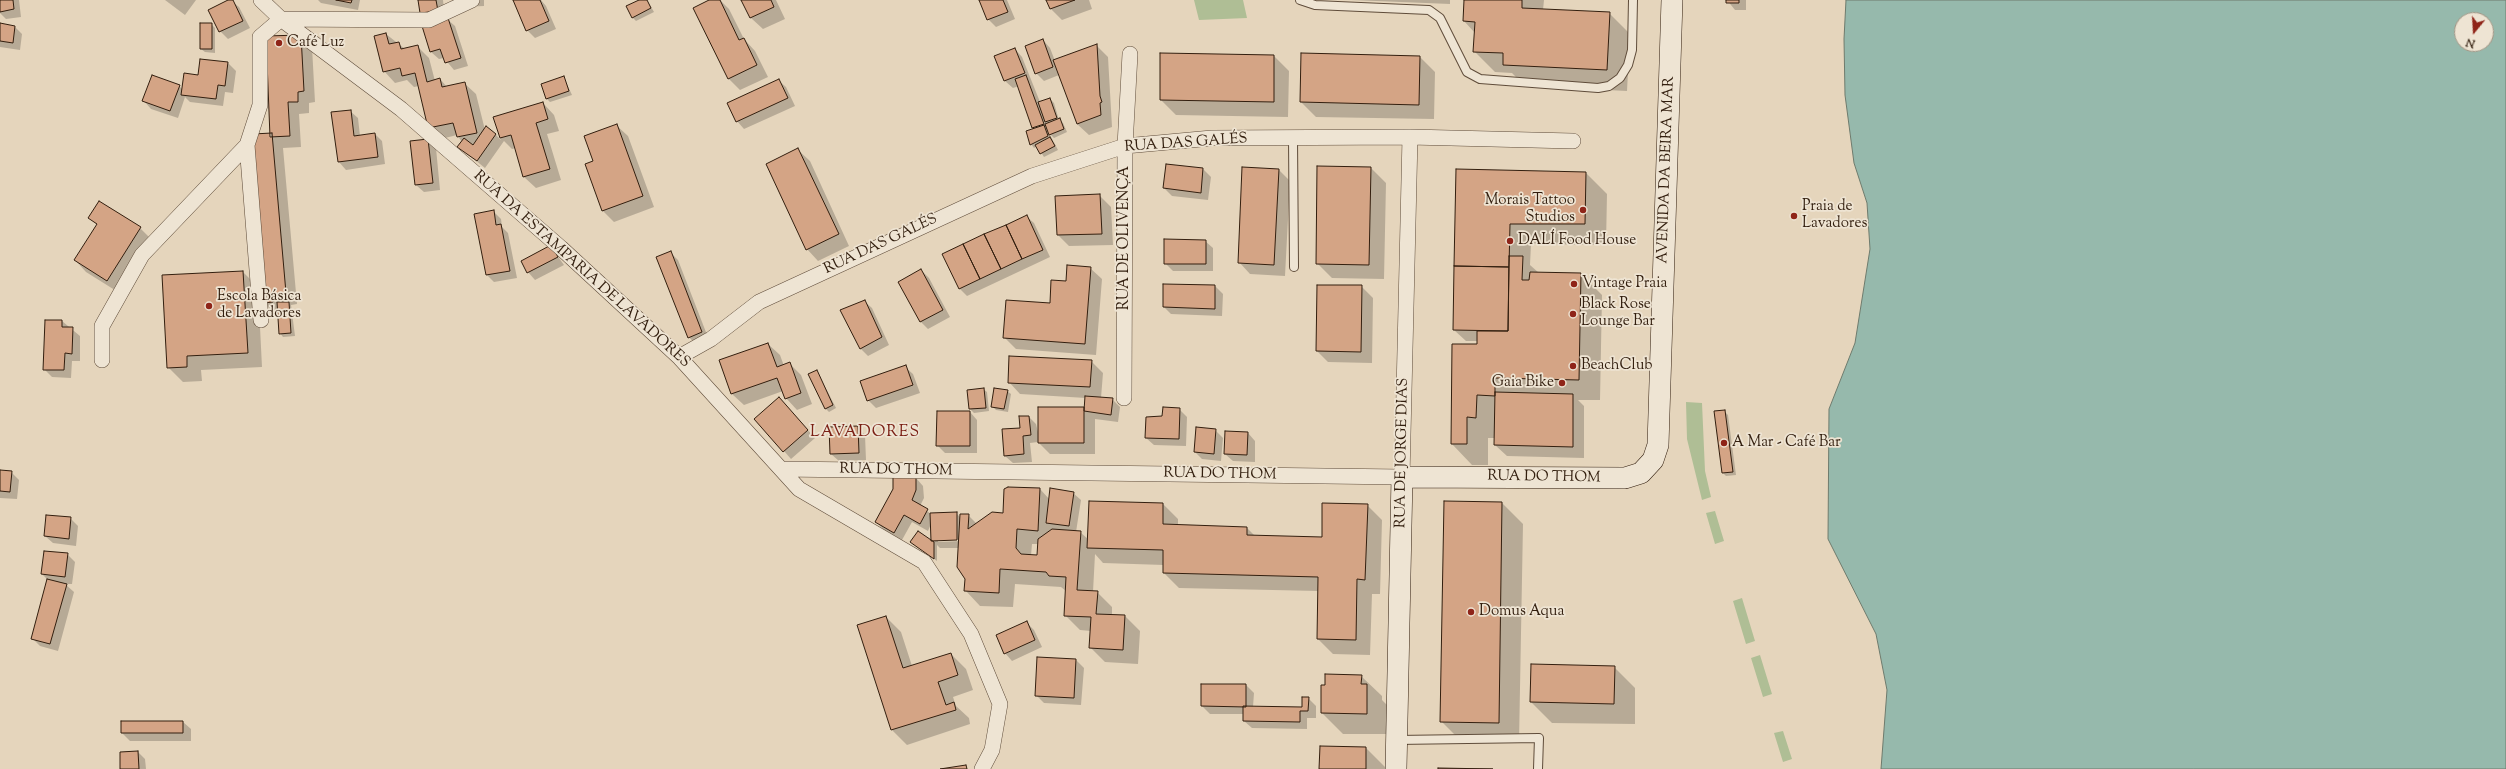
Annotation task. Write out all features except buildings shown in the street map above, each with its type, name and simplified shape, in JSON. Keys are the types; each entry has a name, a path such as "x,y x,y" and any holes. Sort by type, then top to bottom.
{"main road":[{"name":"AVENIDA DA BEIRA MAR","path":"1653,460 1658,445 1672,0"},
{"name":"RUA DO THOM","path":"1402,477 1625,478 1641,473 1653,460"},
{"name":"RUA DE JORGE DIAS","path":"1396,769 1402,477"}],"street":[{"name":"RUA DA ESTAMPARIA DE LAVADORES","path":"261,0 281,19 407,114 561,248 679,357 799,489 924,562 971,634 1000,704 992,750 982,769"},
{"path":"261,320 247,145 260,105 260,36 281,19 429,20 472,0"},
{"name":"RUA DE OLIVENÇA","path":"1124,398 1124,146 1130,54"},
{"name":"RUA DAS GALÉS","path":"679,357 711,339 765,299 1032,176 1124,146 1212,138 1410,137 1573,141"},
{"name":"RUA DE JORGE DIAS","path":"1402,477 1410,137"},
{"path":"102,360 102,326 142,255 247,145"},
{"name":"RUA DO THOM","path":"781,469 1402,477"}],"lane":[{"path":"1300,0 1316,5 1430,10 1440,18 1468,72 1480,80 1598,88 1609,86 1620,78 1628,65 1632,50 1633,0"},
{"path":"1293,138 1294,267"},
{"path":"1396,740 1539,738 1538,769"}],"shaded area":[{"path":"1194,0 1243,0 1247,18 1199,20"},
{"path":"1846,0 2506,0 2506,769 1881,769 1887,690 1876,634 1828,539 1829,409 1855,343 1870,249 1867,203 1854,163 1845,95 1844,39"},
{"path":"1686,402 1702,403 1705,471 1711,497 1702,500 1687,439"},
{"path":"1715,511 1724,541 1715,544 1706,513"},
{"path":"1742,598 1755,641 1746,644 1733,601"},
{"path":"1760,655 1772,694 1763,697 1751,658"},
{"path":"1783,731 1792,759 1783,762 1774,733"}],"place":[{"name":"Café Luz","path":"279,43"},
{"name":"Morais Tattoo Studios","path":"1583,210"},
{"name":"Praia de Lavadores","path":"1794,216"},
{"name":"DALÍ Food House","path":"1510,241"},
{"name":"Vintage Praia","path":"1574,284"},
{"name":"Escola Básica de Lavadores","path":"209,306"},
{"name":"Black Rose Lounge Bar","path":"1573,314"},
{"name":"BeachClub","path":"1573,366"},
{"name":"Gaia Bike","path":"1562,383"},
{"name":"A Mar - Café Bar","path":"1724,443"},
{"name":"Domus Aqua","path":"1471,612"}],"district":[{"name":"LAVADORES","path":"865,433"}]}
